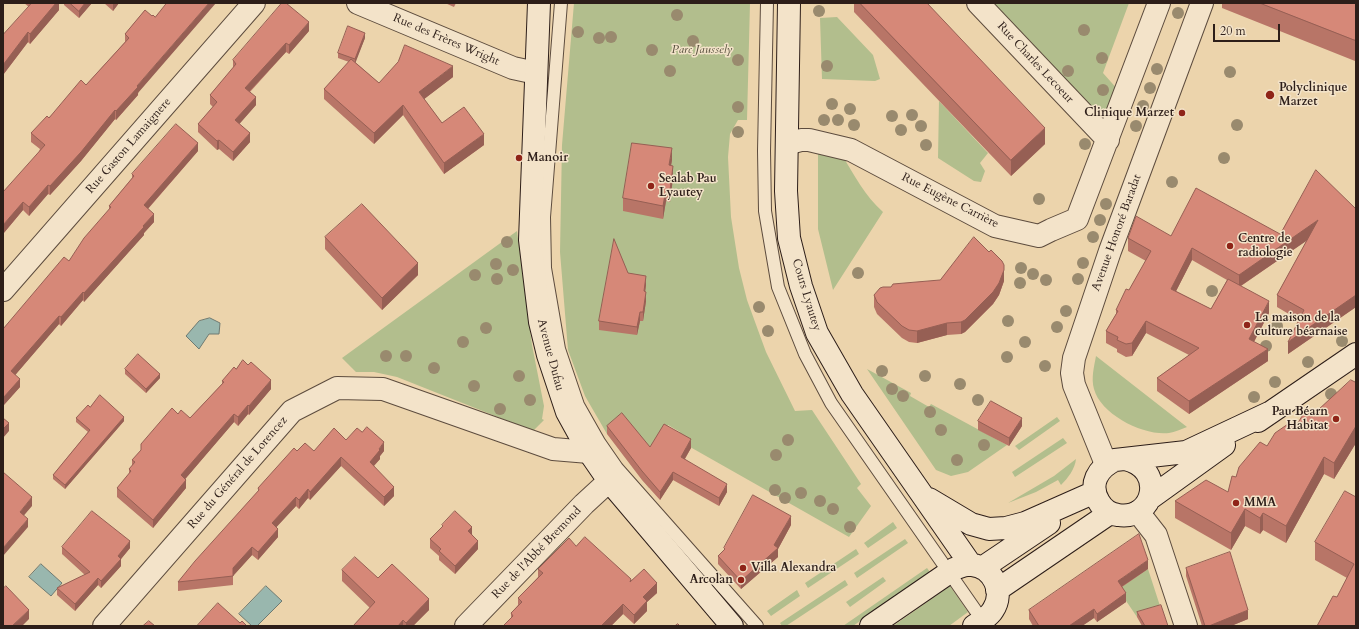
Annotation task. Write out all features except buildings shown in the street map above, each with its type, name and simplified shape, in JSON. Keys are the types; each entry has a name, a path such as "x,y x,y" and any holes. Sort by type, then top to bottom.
{"street":[{"name":"Rue Gaston Lamaignere","path":"3,290 254,3"},
{"name":"Rue des Frères Wright","path":"358,3 513,68 536,73"},
{"name":"Avenue Dufau","path":"539,3 530,240 540,322 548,354 567,412 589,452 609,481 732,626"},
{"name":"Cours Lyautey","path":"789,3 786,190 789,238 801,286 817,333 852,394 922,495 976,567 990,574 996,582 998,590"},
{"name":"Rue Charles Lecoeur","path":"978,3 1108,140"},
{"name":"Rue Eugène Carrière","path":"787,144 801,140 809,140 851,150 995,226 1039,236 1077,219 1159,3"},
{"name":"Avenue Honoré Baradat","path":"1116,462 1074,385 1072,373 1074,358 1110,251 1202,3"},
{"path":"1270,412 1186,452 1116,462 1101,470 1097,476 1095,484 1095,492 1100,504 1110,513 1124,516 1143,505 1270,412 1356,354"},
{"name":"Rue du Général de Lorencez","path":"104,626 292,411 337,388 383,389 553,449 589,452"},
{"path":"1116,462 1134,461 1147,473 1151,481 1151,490 1143,505"},
{"name":"Rue de l'Abbé Bremond","path":"466,626 584,504 609,481"},
{"path":"922,495 971,524 994,529 1006,528 1025,523 1095,492"},
{"path":"871,626 954,569 963,565 976,567 1095,492"},
{"path":"1143,505 1156,535 1186,626"},
{"path":"981,624 993,610 997,602 998,590 1110,513"}],"lane":[{"path":"561,3 544,217 545,268 559,349 578,405 599,442 617,468 757,626"},
{"path":"767,3 764,150 765,211 778,287 805,354 831,403 949,572 981,624"},
{"path":"764,150 787,144"}],"green space":[{"name":"Parc Jaussely","path":"574,3 750,3 747,120 738,120 730,134 728,157 731,217 739,268 747,300 766,352 795,411 812,410 861,484 857,488 871,506 849,537 676,439 680,432 668,425 658,443 670,450 649,488 640,477 656,463 622,422 607,434 585,396 568,350 560,252 562,145"},
{"path":"991,3 1129,3 1103,73 1119,91 1107,114 1103,115 1095,112"},
{"path":"837,17 873,55 880,79 875,81 822,79 820,18"},
{"path":"939,101 988,153 980,163 985,171 981,182 974,181 938,158"},
{"path":"818,152 842,155 865,192 883,212 833,290 818,229"},
{"path":"517,231 532,345 544,406 542,419 544,420 533,431 397,377 374,372 356,372 342,358"},
{"path":"1096,356 1187,427 1171,433 1159,433 1136,427 1114,415 1098,398 1094,389 1093,377"},
{"path":"867,369 911,393 910,396 929,407 931,404 1007,445 968,472 951,476 936,470"},
{"path":"1057,417 1060,421 1019,450 1015,446"},
{"path":"1063,438 1067,443 1015,477 1012,472"},
{"path":"1076,459 1071,473 1061,485 1058,480 1036,492 1008,503 1054,476"},
{"path":"893,522 897,528 868,548 864,543"},
{"path":"905,539 908,543 857,578 854,573"},
{"path":"856,549 859,554 808,588 805,583"},
{"path":"927,568 930,572 853,626 843,626"},
{"path":"1148,569 1161,609 1137,617 1118,589"},
{"path":"883,577 886,581 850,607 846,602"},
{"path":"845,580 848,585 786,626 782,626 780,623"},
{"path":"950,586 968,612 949,626 893,626"},
{"path":"797,590 800,596 771,616 767,611"}],"water":[{"path":"210,318 220,323 219,334 209,334 199,349 186,336 199,321"},
{"path":"41,564 62,583 51,596 29,577"},
{"path":"266,586 282,601 257,626 252,626 239,614"}],"place":[{"name":"Polyclinique Marzet","path":"1270,95"},
{"name":"Clinique Marzet","path":"1182,113"},
{"name":"Manoir","path":"519,158"},
{"name":"Sealab Pau Lyautey","path":"651,186"},
{"name":"Centre de radiologie","path":"1230,246"},
{"name":"La maison de la culture béarnaise","path":"1247,325"},
{"name":"Pau Béarn Habitat","path":"1336,419"},
{"name":"MMA","path":"1236,503"},
{"name":"Villa Alexandra","path":"743,568"},
{"name":"Arcolan","path":"741,580"}]}
